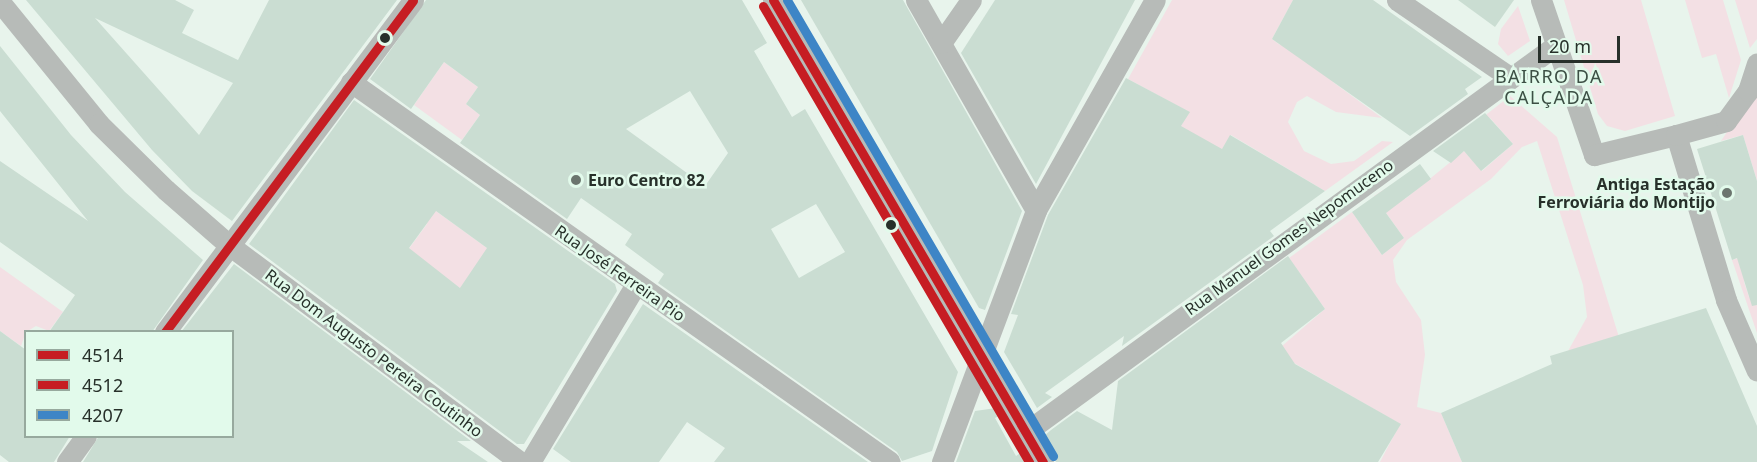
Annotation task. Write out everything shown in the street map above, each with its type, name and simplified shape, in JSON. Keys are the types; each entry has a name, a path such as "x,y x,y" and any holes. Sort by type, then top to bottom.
{"street":[{"path":"166,330 413,0"},
{"path":"773,0 1043,462"},
{"path":"916,0 1036,210"},
{"path":"941,43 971,0"},
{"path":"942,462 1036,210 1155,0"},
{"path":"1397,0 1508,76"},
{"path":"1541,0 1594,154 1726,121 1748,91 1757,63"},
{"name":"Rua Dom Augusto Pereira Coutinho","path":"0,2 99,124 229,245 520,462"},
{"name":"Rua Manuel Gomes Nepomuceno","path":"1026,432 1508,76 1555,46"},
{"name":"Rua José Ferreira Pio","path":"351,82 890,462"},
{"path":"1676,135 1726,300 1757,371"},
{"path":"530,462 636,284"},
{"path":"68,462 85,438"}],"shaded area":[{"path":"1172,0 1293,0 1272,39 1280,45 1314,0 1333,82 1382,118 1336,112 1307,96 1297,102 1288,122 1304,151 1331,164 1354,161 1382,141 1393,142 1325,191 1231,135 1216,159 1178,131 1189,112 1128,79"},
{"path":"1564,0 1641,0 1675,116 1625,131 1607,126 1598,114"},
{"path":"1685,0 1723,0 1741,60 1729,98 1716,54 1702,58"},
{"path":"1735,0 1757,0 1757,39 1750,48"},
{"path":"1518,6 1530,41 1508,56 1498,44 1501,29"},
{"path":"444,62 478,87 466,104 480,115 462,140 414,105"},
{"path":"1757,87 1757,181 1743,135 1721,141"},
{"path":"1510,96 1557,137 1619,337 1568,351 1587,317 1583,285 1537,141 1522,147 1491,179 1407,240 1393,260 1396,282 1421,320 1425,355 1417,407 1441,413 1462,462 1380,462 1400,424 1275,352 1325,309 1289,258 1352,212 1382,255 1404,238 1374,196 1394,183 1405,199 1464,151 1482,171 1513,144 1490,118 1460,146 1455,139"},
{"path":"418,198 487,248 483,305 408,250 427,224 409,210"},
{"path":"1757,252 1744,282 1749,297 1757,295 1757,333 1732,260"},
{"path":"0,267 63,312 50,330 36,326 24,330 21,346 0,331"}],"building":[{"path":"26,0 175,0 194,10 182,33 238,60 269,0 397,0 232,221 192,191 152,150","holes":["95,18 233,83 199,135"]},
{"path":"426,0 742,0 767,43 754,51 792,117 805,109 958,372 932,451 902,461 897,452 658,283 664,274 625,245 632,234 581,198 567,219 460,143 480,115 466,104 478,87 444,62 411,109 370,79","holes":["690,91 728,153 705,186 626,129","816,204 845,252 799,278 771,229"]},
{"path":"801,0 903,0 1022,211 985,310 979,308"},
{"path":"995,0 1135,0 1036,184 961,53"},
{"path":"1293,0 1373,0 1482,77 1465,89 1468,94 1410,136 1272,39"},
{"path":"1458,0 1514,0 1495,27"},
{"path":"0,46 71,135 125,192 203,260 153,330 50,330 75,295 0,242 0,161 88,221 0,111"},
{"path":"1126,78 1190,112 1181,126 1222,149 1230,135 1325,191 1270,231 1274,236 1122,346 1124,336 1045,393 1052,397 1037,408 1004,352 1018,315 1011,314 1048,215"},
{"path":"354,100 615,284 617,291 524,444 517,444 249,244","holes":["436,211 487,248 460,288 409,248"]},
{"path":"1485,113 1513,144 1481,171 1464,151 1451,163 1433,151"},
{"name":"Antiga Estação Ferroviária do Montijo","path":"1743,135 1757,181 1757,305 1752,306 1737,258 1732,260 1697,149"},
{"path":"1420,164 1431,179 1386,213 1404,238 1382,255 1352,212"},
{"path":"1288,256 1325,309 1281,343 1295,364 1401,424 1378,462 1056,462 1043,437 1077,411 1112,430 1118,381"},
{"path":"234,264 471,441 457,441 488,462 83,462 98,438 234,438 234,330 183,330"},
{"path":"643,304 868,462 714,462 725,448 687,422 659,462 571,462 553,449"},
{"path":"1706,308 1757,426 1757,462 1462,462 1441,413 1552,364 1550,356"},
{"path":"0,331 24,349 24,438 69,438 54,462 9,462 0,455"},
{"path":"996,408 1001,415 995,418 1016,456 1022,452 1028,462 956,462 975,411"}],"transit line":[{"name":"4514","path":"166,330 413,0"},
{"name":"4514","path":"773,0 1043,462"},
{"name":"4207","path":"787,0 1053,456"},
{"name":"4512","path":"763,6 1029,462"}],"place":[{"name":"Euro Centro 82","path":"576,180"},
{"name":"Antiga Estação Ferroviária do Montijo","path":"1727,193"}],"district":[{"name":"BAIRRO DA CALÇADA","path":"1549,88"}]}
